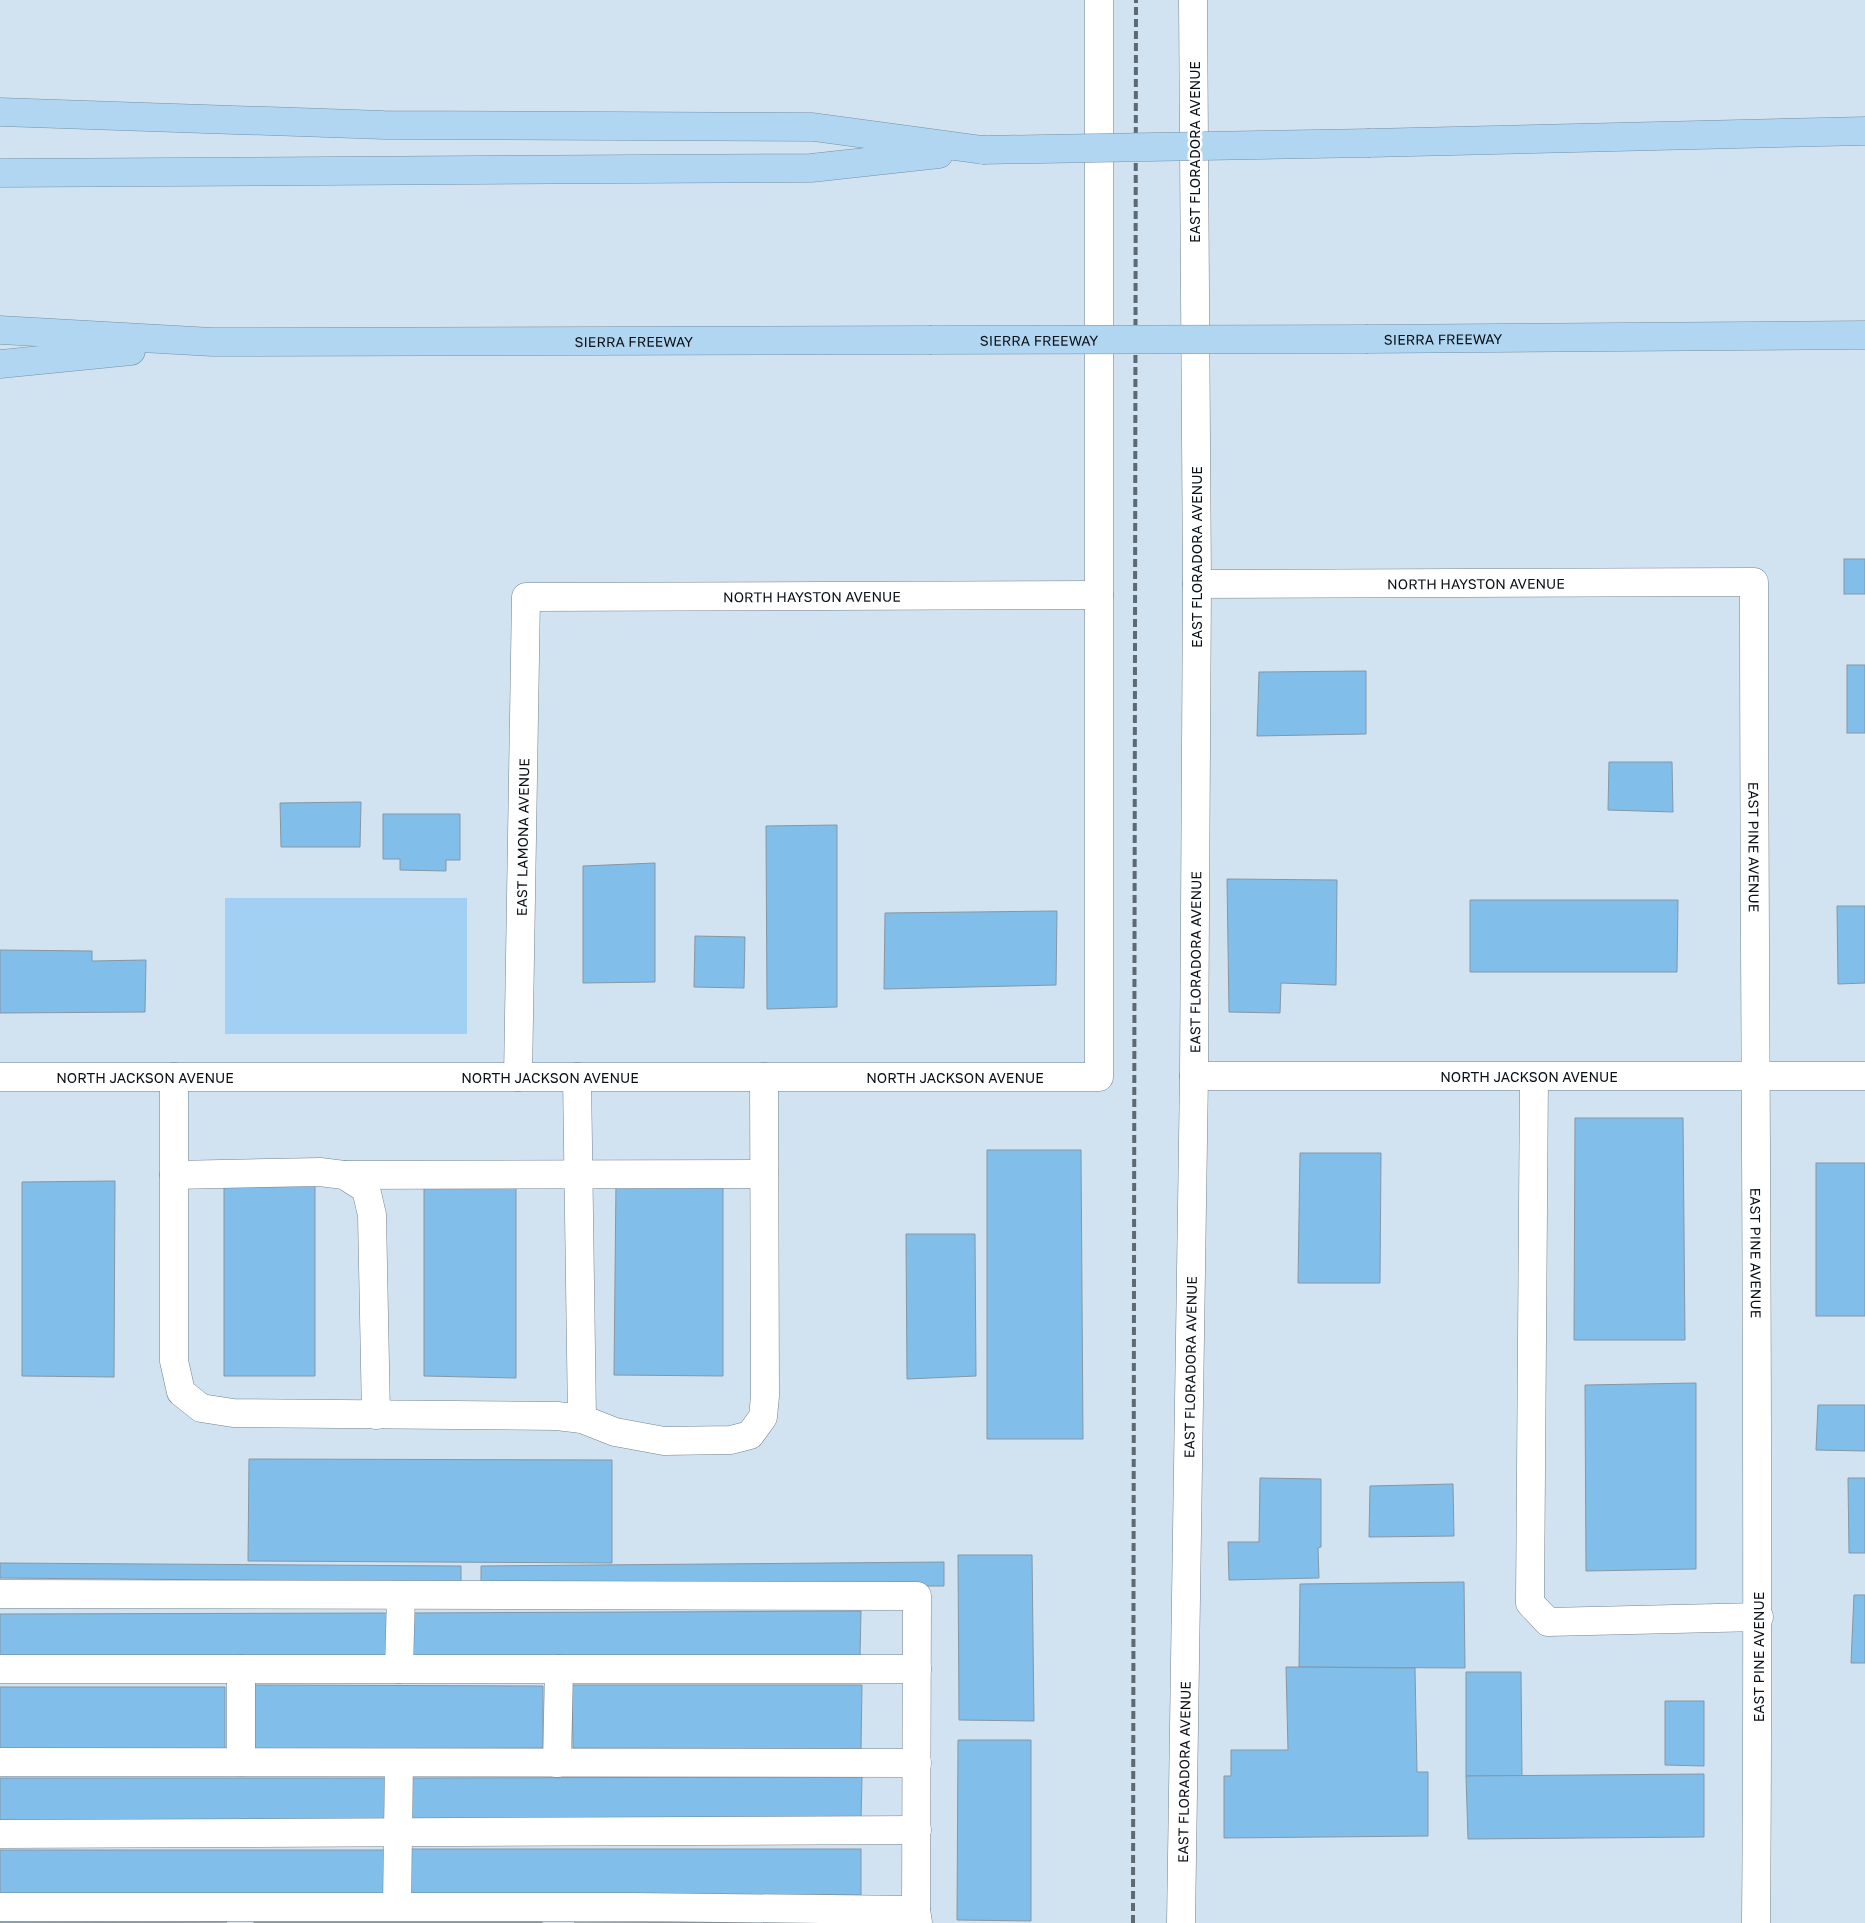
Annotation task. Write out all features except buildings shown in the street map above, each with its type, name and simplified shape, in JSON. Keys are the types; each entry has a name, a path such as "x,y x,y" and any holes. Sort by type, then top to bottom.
{"highway":[{"path":"0,112 384,125 813,127 983,150"},
{"path":"0,173 811,168 983,150 1865,131"},
{"path":"0,330 212,342"},
{"name":"SIERRA FREEWAY","path":"212,342 1865,335"},
{"path":"0,364 212,342"}],"street":[{"path":"1098,0 1099,595"},
{"name":"EAST FLORADORA AVENUE","path":"1181,1923 1194,1076 1197,584 1193,0"},
{"name":"NORTH HAYSTON AVENUE","path":"1197,584 1754,582"},
{"name":"EAST PINE AVENUE","path":"1754,582 1754,1077 1759,1617 1756,1923"},
{"name":"NORTH HAYSTON AVENUE","path":"526,597 1099,595"},
{"name":"NORTH JACKSON AVENUE","path":"0,1077 1099,1077 1099,595"},
{"name":"EAST LAMONA AVENUE","path":"518,1077 526,597"},
{"name":"NORTH JACKSON AVENUE","path":"1194,1076 1865,1076"},
{"path":"174,1077 174,1361 181,1392 201,1408 233,1413 557,1416 582,1420 615,1432 664,1441 731,1440 750,1436 763,1417 765,1396 764,1077"},
{"path":"577,1077 582,1420"},
{"path":"1534,1077 1530,1603 1548,1622 1759,1617"},
{"path":"174,1175 320,1172 344,1175 764,1174"},
{"path":"344,1175 366,1188 372,1215 376,1415"},
{"path":"0,1594 917,1596 917,1917 559,1915 397,1906 243,1914 0,1907"},
{"path":"399,1669 401,1595"},
{"path":"241,1669 241,1762"},
{"path":"557,1763 559,1669"},
{"path":"0,1670 917,1669"},
{"path":"0,1762 917,1763"},
{"path":"397,1906 399,1763"},
{"path":"0,1834 917,1830"}],"shaded area":[{"path":"225,898 467,898 467,1034 225,1034"}],"railway":[{"path":"1133,1923 1136,0"}]}
